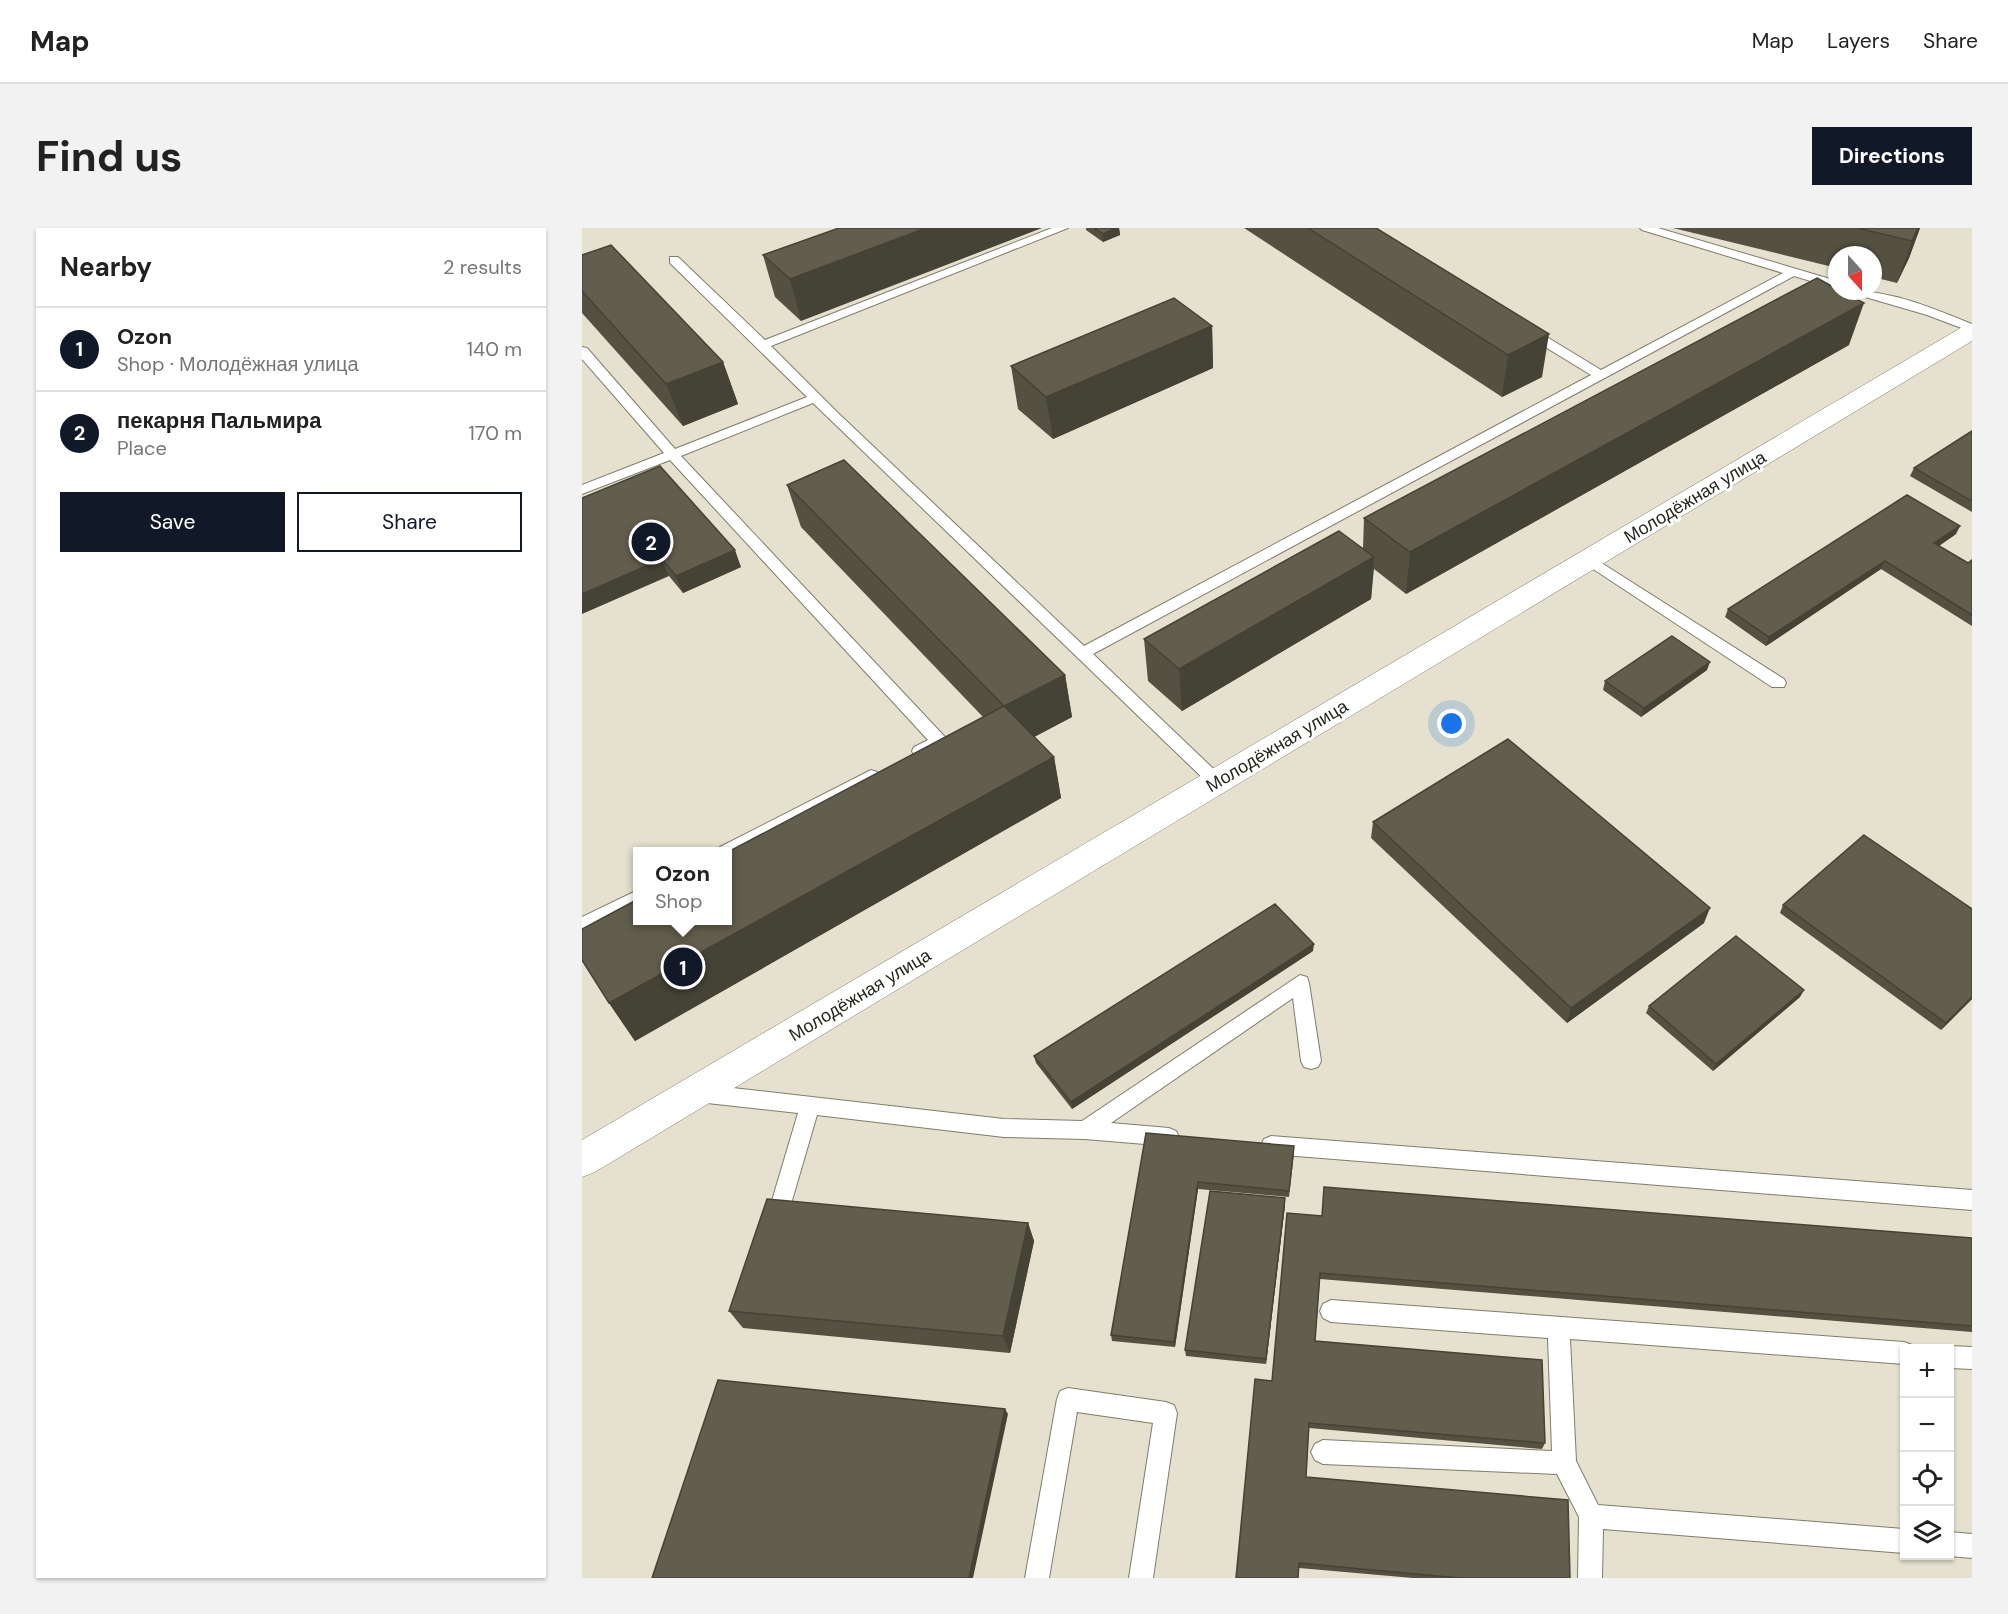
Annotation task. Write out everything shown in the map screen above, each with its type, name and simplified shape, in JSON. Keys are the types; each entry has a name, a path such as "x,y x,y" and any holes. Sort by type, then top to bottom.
{"street":[{"name":"Молодёжная улица","path":"582,1160 1972,330"}],"lane":[{"path":"763,345 1062,228"},
{"path":"1646,228 1828,282"},
{"path":"674,260 1217,782"},
{"path":"1083,653 1793,272"},
{"path":"1882,298 1931,312 1972,330"},
{"path":"1520,326 1601,375"},
{"path":"582,351 672,454 939,741 907,758"},
{"path":"582,490 815,398"},
{"path":"1589,560 1778,683"},
{"path":"732,849 886,769"},
{"path":"582,927 633,900"},
{"path":"1085,1130 1300,983 1311,1061"},
{"path":"696,1093 1004,1128 1085,1130 1192,1139"},
{"path":"778,1214 810,1105"},
{"path":"1251,1143 1972,1200"},
{"path":"1331,1311 1900,1353"},
{"path":"1559,1328 1564,1463 1591,1516 1590,1578"},
{"path":"1954,1356 1972,1358"},
{"path":"1037,1578 1068,1399 1166,1413 1140,1578"},
{"path":"1323,1452 1564,1463"},
{"path":"1591,1516 1900,1541"},
{"path":"1954,1544 1972,1546"}],"building":[{"path":"839,228 926,228 790,279 763,255"},
{"path":"1094,228 1116,228 1103,234"},
{"path":"1308,228 1376,228 1549,334 1508,355"},
{"path":"1857,228 1918,228 1912,241"},
{"path":"611,245 723,362 666,384 582,291 582,255"},
{"path":"1817,278 1828,284 1828,300 1858,300 1864,303 1410,552 1364,518"},
{"path":"1174,298 1212,326 1046,397 1011,366"},
{"path":"1972,431 1972,501 1914,468"},
{"path":"844,460 1065,675 1004,706 787,485"},
{"path":"660,466 735,550 676,576 662,559 582,594 582,498"},
{"path":"1907,495 1960,526 1934,543 1968,563 1972,560 1972,615 1885,561 1769,637 1728,609"},
{"path":"1339,531 1374,557 1179,669 1144,639"},
{"path":"1672,636 1710,662 1644,708 1605,681"},
{"path":"1004,706 1054,757 609,1003 582,960 582,929 633,902 633,925 732,925 732,850"},
{"path":"1508,739 1710,908 1571,1008 1373,822"},
{"path":"1864,835 1972,909 1972,997 1946,1023 1783,905"},
{"path":"1275,904 1314,944 1071,1102 1034,1056"},
{"path":"1736,936 1804,990 1716,1064 1649,1006"},
{"path":"1146,1133 1294,1146 1289,1191 1198,1182 1174,1342 1111,1335"},
{"path":"1324,1187 1972,1238 1972,1326 1320,1273 1315,1341 1542,1360 1545,1443 1309,1423 1306,1477 1568,1500 1570,1578 1459,1578 1299,1563 1298,1578 1236,1578 1255,1379 1272,1381 1287,1213 1322,1216"},
{"path":"1210,1191 1285,1198 1266,1359 1185,1350"},
{"path":"767,1199 1028,1223 1003,1336 729,1311"},
{"path":"718,1380 1005,1409 969,1578 652,1578"}],"place":[{"name":"пекарня Пальмира","path":"651,542"},
{"name":"Ozon","path":"683,967"}]}
